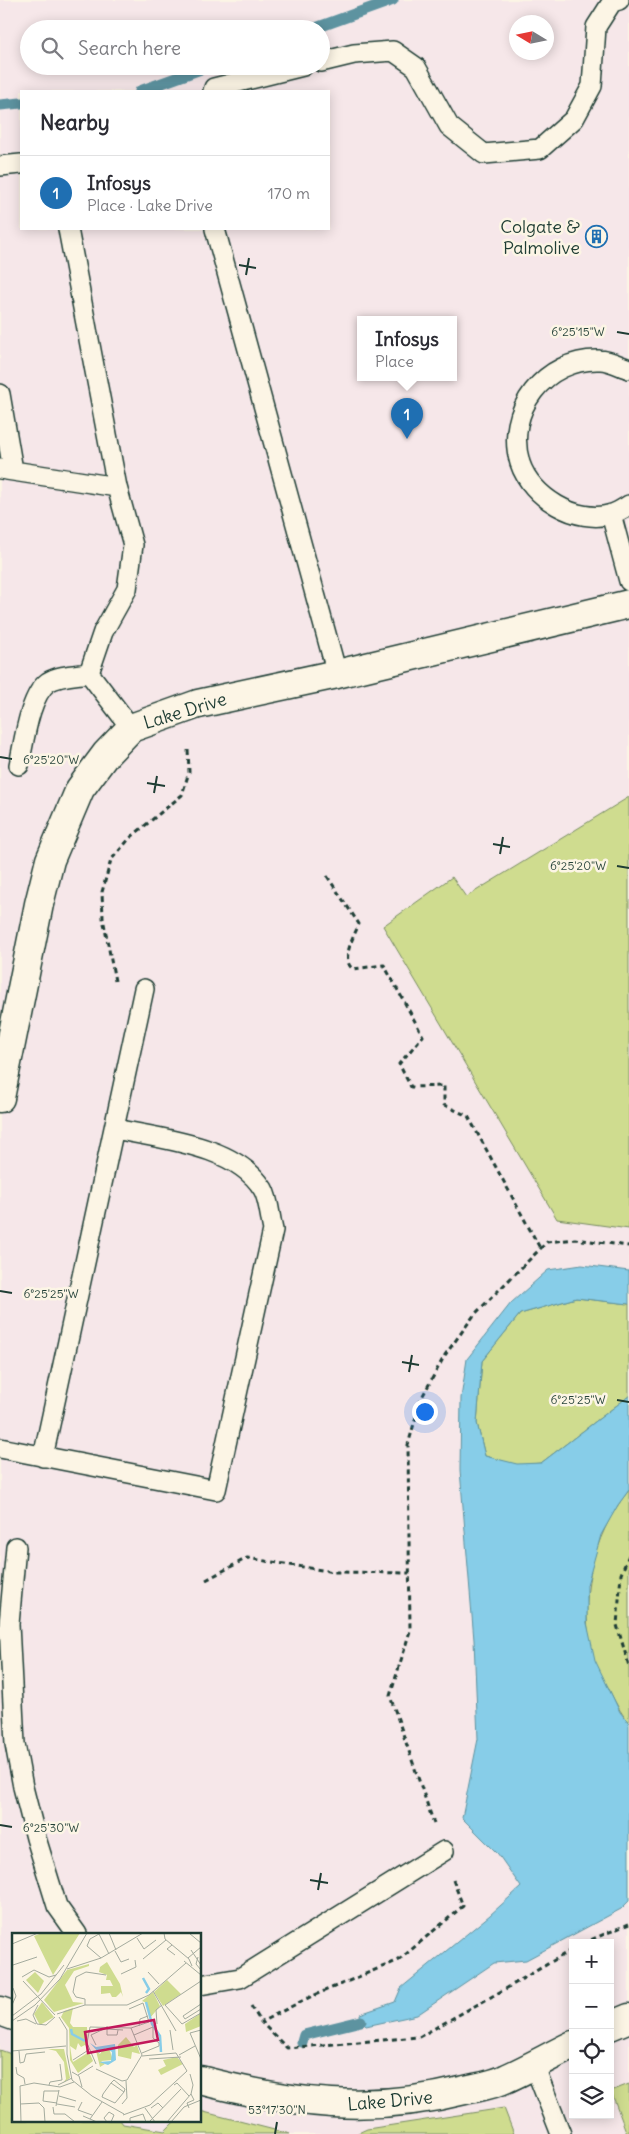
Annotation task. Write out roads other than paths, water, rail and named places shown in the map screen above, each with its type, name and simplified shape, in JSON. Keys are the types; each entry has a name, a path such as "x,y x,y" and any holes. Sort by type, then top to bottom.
{"street":[{"name":"Lake Drive","path":"0,1098 39,904 50,860 80,790 106,754 131,728 198,704 337,674 629,604"},
{"path":"0,2011 12,2015"},
{"path":"614,2024 629,2018"},
{"name":"Lake Drive","path":"201,2080 252,2094 335,2105 389,2103 431,2099 504,2080 569,2047"}],"lane":[{"path":"330,60 354,54 392,51 416,67 449,126 484,154 540,148 574,119 592,86 596,27 612,2 619,0"},
{"path":"213,90 214,88 267,75"},
{"path":"0,166 20,164"},
{"path":"68,230 117,487 134,545 127,589 103,632 89,673"},
{"path":"215,230 337,674"},
{"path":"629,369 601,360 572,363 544,378 526,400 516,431 520,463 534,488 562,509 587,516 611,514 629,505"},
{"path":"0,394 6,470 117,487"},
{"path":"611,514 629,581"},
{"path":"89,673 131,728"},
{"path":"19,765 35,697 48,682 64,676 89,673"},
{"path":"43,1457 144,989"},
{"path":"0,1448 216,1490 273,1230 264,1190 244,1168 208,1150 114,1129"},
{"path":"16,1547 9,1624 15,1744 23,1787 36,1838 57,1906 76,1933"},
{"path":"201,1985 240,1978 444,1851"},
{"path":"534,2065 561,2134"}],"water":[{"path":"582,1265 629,1271 629,1304 576,1298 520,1314 482,1361 477,1423 485,1456 517,1464 541,1463 629,1396 629,1490 601,1535 587,1585 587,1623 595,1660 620,1712 629,1723 629,1901 621,1909 526,1960 494,1963 417,2015 366,2026 361,2021 360,2014 395,2002 401,1988 521,1887 498,1854 462,1818 478,1739 474,1640 460,1470 461,1398 467,1359 511,1303 548,1270"}],"waterway":[{"path":"330,23 393,0"},
{"path":"143,90 184,75"},
{"path":"0,105 20,103"},
{"path":"302,2042 304,2035 361,2021"}],"place":[{"name":"Colgate & Palmolive","path":"596,237"},
{"name":"Infosys","path":"407,439"}]}
